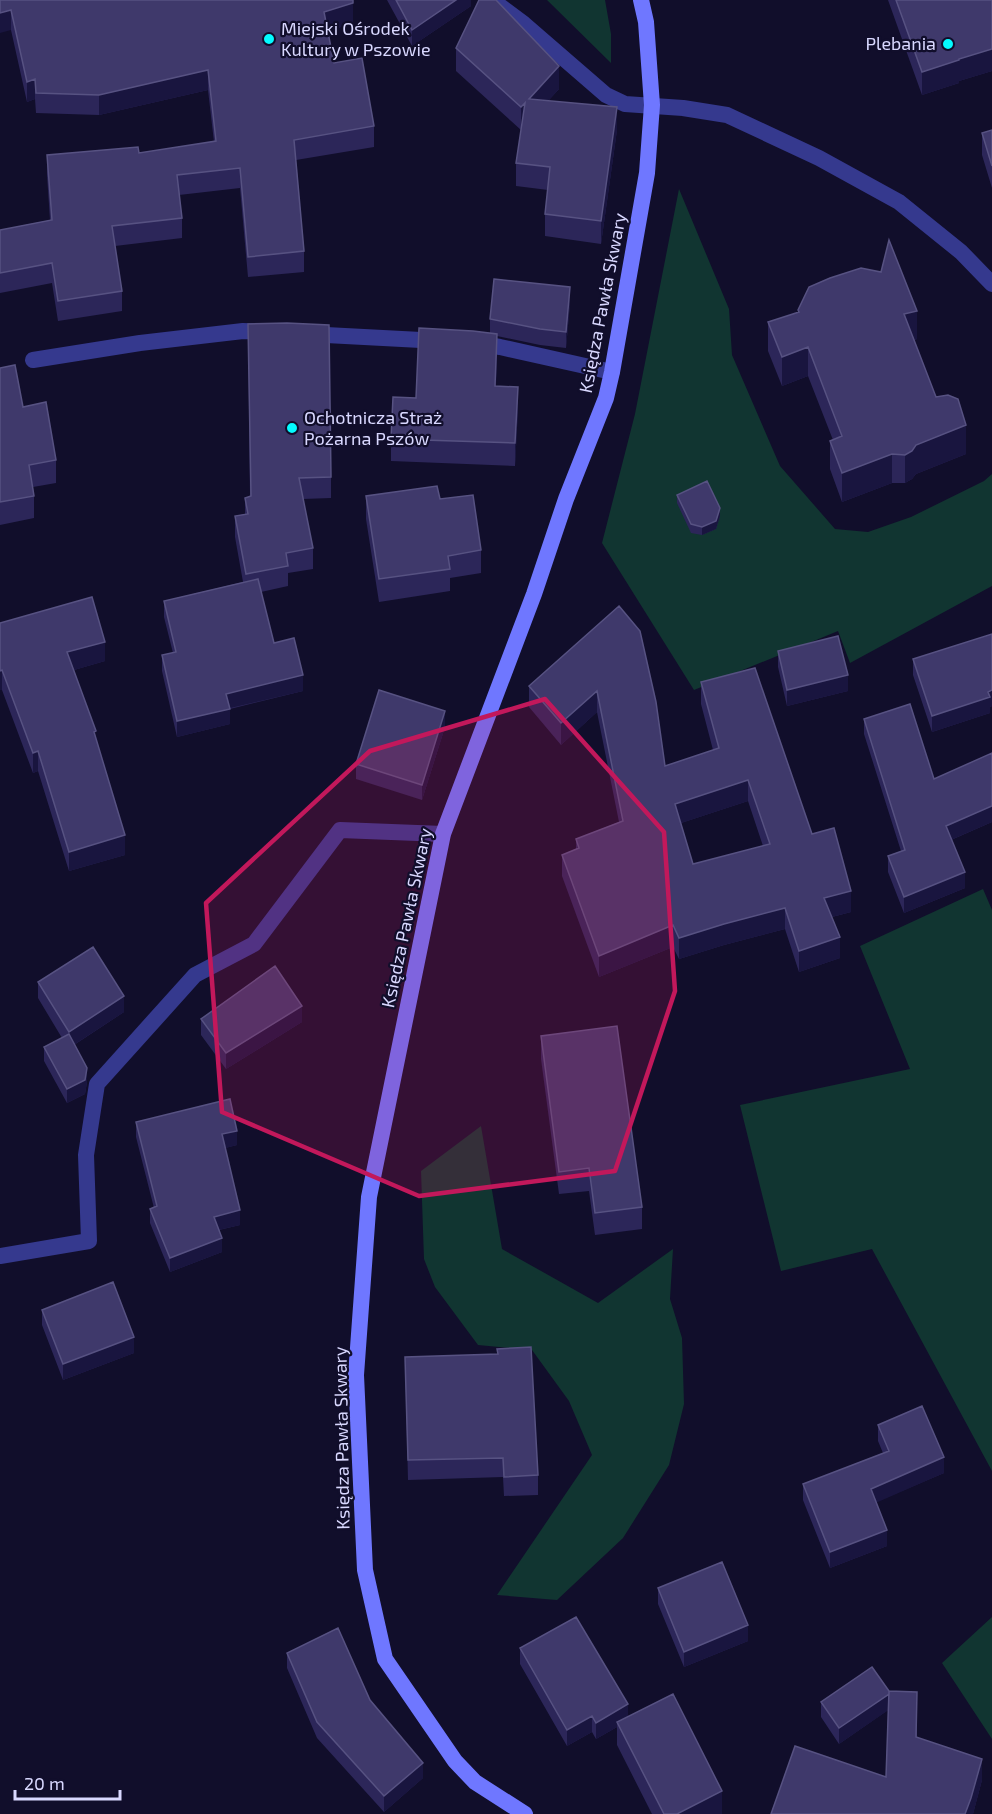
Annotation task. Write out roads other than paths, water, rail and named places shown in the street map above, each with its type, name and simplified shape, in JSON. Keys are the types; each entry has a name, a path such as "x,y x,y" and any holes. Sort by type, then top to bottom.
{"main road":[{"name":"Księdza Pawła Skwary","path":"525,1814 475,1782 455,1761 385,1659 365,1570 356,1375 369,1197 443,834 534,594 566,499 606,398 612,372 647,173 652,105 646,22 641,0"}],"street":[{"path":"492,0 524,24 606,95 625,104 683,108 727,115 819,158 899,202 961,252 992,284"},
{"path":"33,360 140,343 243,331 457,342 500,347 612,372"},
{"path":"0,1256 89,1241 86,1155 97,1084 195,975 254,944 340,830 443,834"}],"place":[{"name":"Miejski Ośrodek Kultury w Pszowie","path":"269,39"},
{"name":"Plebania","path":"948,44"},
{"name":"Ochotnicza Straż Pożarna Pszów","path":"292,428"}]}
